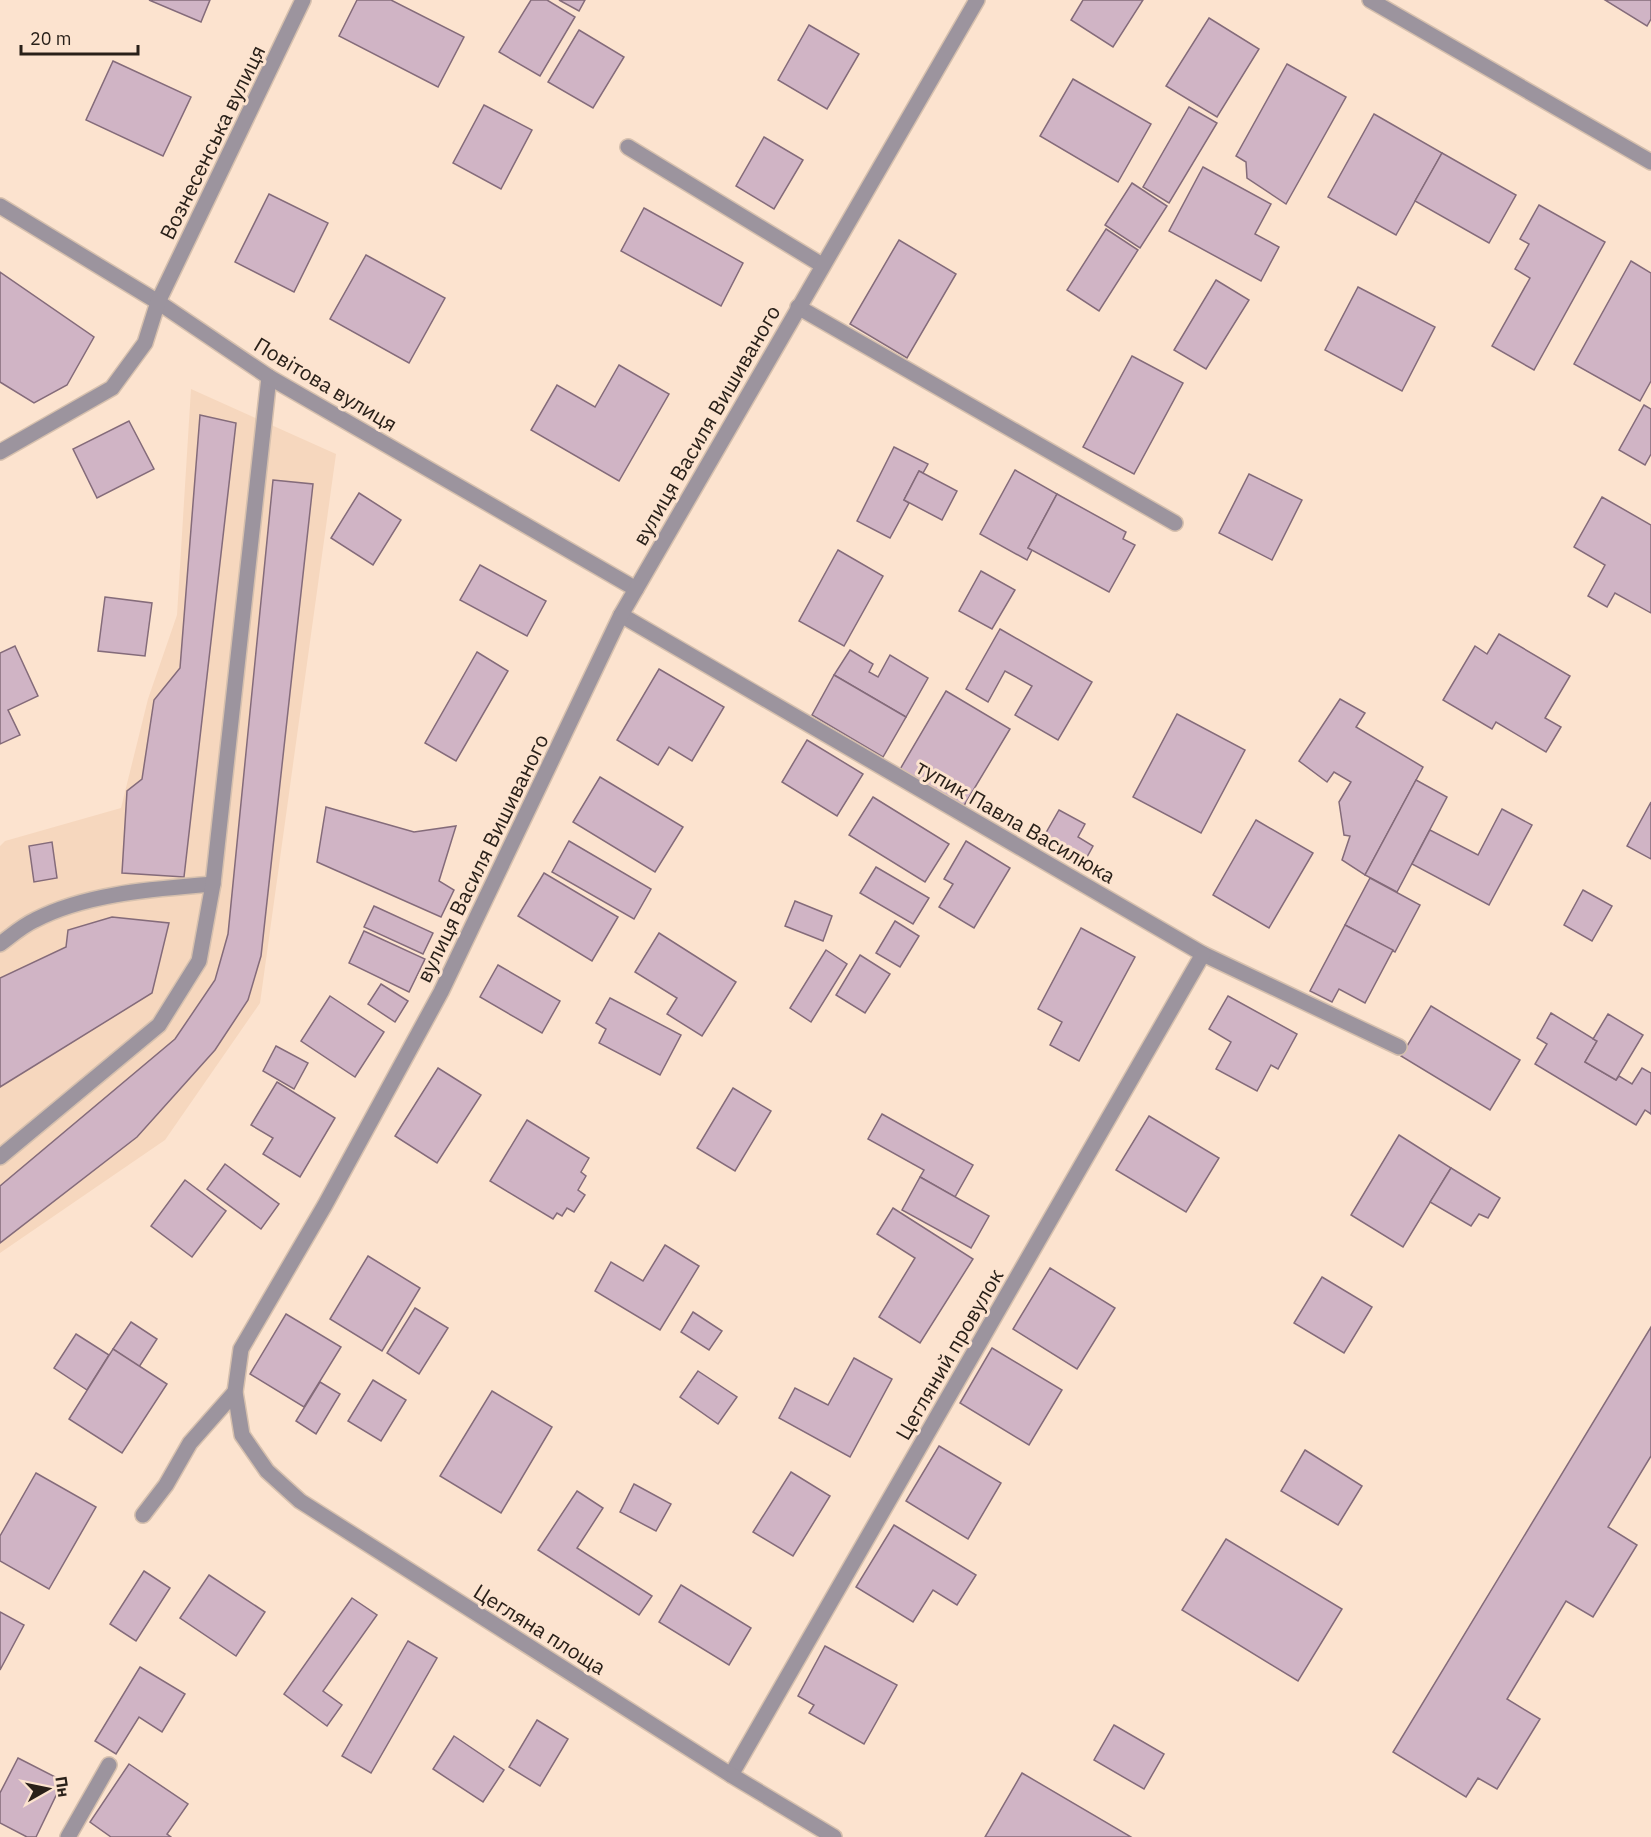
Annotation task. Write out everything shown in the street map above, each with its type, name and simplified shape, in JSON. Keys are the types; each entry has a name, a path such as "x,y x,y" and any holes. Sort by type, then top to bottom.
{"street":[{"name":"Вознесенська вулиця","path":"0,452 112,388 145,343 158,302 303,0"},
{"name":"вулиця Василя Вишиваного","path":"242,1435 235,1392 241,1349 325,1205 441,992 621,615 977,0"},
{"path":"1370,0 1651,162"},
{"path":"628,147 822,265"},
{"name":"Повітова вулиця","path":"0,206 158,302 269,377 636,588"},
{"name":"вулиця Василя Вишиваного","path":"798,307 1175,523"},
{"path":"0,1157 159,1025 199,961 213,884 269,377"},
{"name":"тупик Павла Василюка","path":"621,615 1203,954 1399,1047"},
{"path":"0,944 34,920 89,900 152,890 213,884"},
{"name":"Цегляний провулок","path":"731,1775 1203,954"},
{"path":"143,1515 166,1485 190,1443 235,1392"},
{"name":"Цегляна площа","path":"242,1435 267,1472 300,1501 731,1775 834,1837"},
{"path":"68,1837 109,1765"}],"shaded area":[{"path":"191,389 336,454 260,1003 165,1140 0,1253 0,846 5,841 121,808 148,699 177,615"}],"building":[{"path":"149,0 210,0 201,22"},
{"path":"357,0 391,0 464,37 438,87 339,36"},
{"path":"531,0 547,0 575,17 540,76 499,52"},
{"path":"559,0 585,0 579,11"},
{"path":"1083,0 1143,0 1113,47 1071,20"},
{"path":"1605,0 1651,0 1651,19 1647,26"},
{"path":"1209,18 1259,49 1217,117 1166,86"},
{"path":"809,25 859,54 827,109 778,80"},
{"path":"579,30 624,57 593,108 548,82"},
{"path":"113,61 191,97 163,156 86,120"},
{"path":"1287,64 1346,97 1286,204 1247,178 1246,162 1236,156"},
{"path":"1073,79 1151,124 1118,182 1040,136"},
{"path":"484,105 532,130 501,189 453,163"},
{"path":"1189,107 1217,123 1169,203 1143,187"},
{"path":"1374,114 1442,153 1396,235 1328,197"},
{"path":"764,137 803,160 774,209 736,186"},
{"path":"1442,153 1516,195 1489,243 1415,201"},
{"path":"1203,167 1271,204 1255,234 1279,247 1261,281 1169,231"},
{"path":"1132,183 1167,206 1140,248 1105,225"},
{"path":"269,194 328,223 294,292 235,262"},
{"path":"1539,205 1605,242 1534,370 1492,346 1530,278 1515,269 1529,244 1520,239"},
{"path":"644,208 743,263 721,306 621,251"},
{"path":"1106,229 1138,250 1099,311 1067,290"},
{"path":"899,240 956,274 907,358 850,324"},
{"path":"366,255 445,298 409,363 330,319"},
{"path":"1631,261 1651,273 1651,381 1640,401 1574,364"},
{"path":"0,272 94,337 67,385 34,403 0,382"},
{"path":"1216,280 1249,300 1206,369 1174,350"},
{"path":"1358,287 1435,327 1402,391 1325,350"},
{"path":"1132,356 1183,383 1134,474 1083,447"},
{"path":"619,365 669,394 619,481 531,430 557,385 595,407"},
{"path":"1644,405 1651,409 1651,454 1645,465 1619,450"},
{"path":"200,415 236,423 184,877 122,873 127,791 142,779 154,700 180,668"},
{"path":"129,421 154,469 97,498 73,449"},
{"path":"894,447 928,464 923,473 919,471 904,500 909,503 890,538 857,521"},
{"path":"1015,470 1057,494 1028,548 1032,550 1027,560 980,534"},
{"path":"919,471 957,491 942,520 904,500"},
{"path":"1249,474 1302,500 1272,560 1219,533"},
{"path":"273,480 313,484 261,956 248,1000 215,1050 137,1137 0,1243 0,1186 175,1039 215,980 228,934"},
{"path":"359,493 401,520 373,565 331,538"},
{"path":"1057,494 1126,532 1123,539 1135,545 1109,592 1028,548"},
{"path":"1602,497 1651,525 1651,613 1615,593 1607,607 1588,596 1605,565 1574,547"},
{"path":"838,550 883,576 844,646 799,621"},
{"path":"480,565 546,601 527,636 460,600"},
{"path":"981,571 1015,590 992,629 959,611"},
{"path":"105,597 152,603 145,656 98,651"},
{"path":"1000,629 1092,682 1058,740 1015,715 1032,686 1005,671 988,702 966,689"},
{"path":"1499,634 1570,676 1545,718 1561,727 1546,752 1496,722 1492,729 1443,700 1475,646 1487,654"},
{"path":"15,646 38,696 8,710 20,735 0,744 0,653"},
{"path":"850,650 873,664 869,672 878,677 890,655 928,678 906,717 834,675"},
{"path":"477,652 508,671 456,761 425,743"},
{"path":"659,669 724,707 692,761 669,747 658,765 617,740"},
{"path":"834,675 906,717 883,757 812,715"},
{"path":"946,691 1010,729 962,809 899,771"},
{"path":"1340,699 1365,713 1356,727 1423,767 1365,875 1342,860 1350,836 1344,835 1339,802 1351,782 1334,772 1327,782 1299,761"},
{"path":"1177,714 1245,750 1201,833 1133,797"},
{"path":"807,740 863,774 837,816 782,782"},
{"path":"600,777 683,827 655,872 573,822"},
{"path":"1416,780 1447,797 1397,892 1365,875"},
{"path":"873,797 949,844 925,882 849,835"},
{"path":"1651,802 1651,859 1627,846"},
{"path":"326,807 414,832 456,826 439,881 454,890 441,917 317,862"},
{"path":"1502,809 1532,825 1489,905 1412,864 1430,830 1478,855"},
{"path":"1059,810 1085,824 1078,837 1093,846 1081,868 1039,845"},
{"path":"1256,820 1313,853 1269,928 1213,895"},
{"path":"569,841 651,889 634,919 552,872"},
{"path":"966,841 1010,868 974,928 939,907 953,884 944,879"},
{"path":"52,842 57,878 34,882 29,846"},
{"path":"876,867 929,898 913,924 860,893"},
{"path":"544,873 618,917 592,961 518,916"},
{"path":"1370,878 1420,905 1395,952 1345,925"},
{"path":"1583,890 1612,906 1592,941 1564,925"},
{"path":"795,901 832,916 823,941 785,926"},
{"path":"374,906 433,933 423,954 364,927"},
{"path":"112,917 169,923 152,993 0,1087 0,978 66,947 68,930"},
{"path":"895,921 919,936 900,967 876,953"},
{"path":"1345,925 1393,950 1365,1003 1339,989 1332,1002 1310,991"},
{"path":"1081,928 1135,957 1079,1061 1050,1045 1062,1022 1038,1009"},
{"path":"364,931 425,959 409,992 349,963"},
{"path":"659,933 736,982 702,1036 667,1014 677,998 635,972"},
{"path":"826,950 847,964 811,1022 790,1008"},
{"path":"860,955 890,974 865,1013 836,995"},
{"path":"498,965 560,1001 542,1033 480,997"},
{"path":"381,984 408,1001 395,1022 368,1004"},
{"path":"330,996 384,1032 355,1077 301,1041"},
{"path":"1228,996 1297,1034 1278,1069 1271,1065 1257,1091 1216,1069 1231,1042 1209,1029"},
{"path":"610,998 681,1035 660,1075 599,1043 606,1029 596,1023"},
{"path":"1431,1006 1520,1060 1490,1110 1401,1056"},
{"path":"1551,1013 1597,1041 1585,1062 1616,1080 1619,1076 1632,1084 1642,1068 1651,1073 1651,1114 1645,1110 1636,1125 1535,1064 1547,1044 1537,1038"},
{"path":"1608,1014 1643,1035 1616,1080 1585,1062 1597,1041 1593,1039"},
{"path":"276,1046 308,1063 294,1089 263,1071"},
{"path":"438,1068 481,1095 437,1163 395,1136"},
{"path":"277,1082 335,1118 300,1177 263,1154 273,1138 251,1125"},
{"path":"733,1088 771,1111 735,1171 697,1148"},
{"path":"882,1114 973,1165 955,1197 920,1177 924,1170 868,1139"},
{"path":"1149,1116 1219,1158 1186,1212 1116,1170"},
{"path":"527,1120 589,1158 581,1172 586,1176 578,1190 585,1195 574,1212 567,1208 562,1216 557,1213 553,1219 490,1181"},
{"path":"1399,1135 1451,1168 1403,1247 1351,1215"},
{"path":"225,1164 279,1204 261,1229 207,1189"},
{"path":"1451,1168 1500,1198 1488,1218 1479,1214 1471,1226 1430,1202"},
{"path":"920,1177 989,1216 971,1248 902,1210"},
{"path":"185,1180 226,1211 192,1257 151,1226"},
{"path":"893,1208 973,1259 920,1343 879,1317 915,1258 877,1234"},
{"path":"665,1245 699,1266 660,1330 595,1291 611,1262 643,1281"},
{"path":"368,1256 420,1288 382,1351 330,1319"},
{"path":"1050,1268 1115,1308 1077,1369 1013,1329"},
{"path":"1322,1277 1372,1307 1344,1353 1294,1323"},
{"path":"415,1308 448,1328 419,1374 387,1353"},
{"path":"693,1312 722,1331 709,1350 681,1332"},
{"path":"286,1314 341,1347 304,1407 250,1374"},
{"path":"131,1322 157,1339 139,1367 113,1349"},
{"path":"1651,1327 1651,1456 1608,1527 1637,1545 1593,1617 1566,1601 1507,1699 1540,1719 1497,1789 1478,1778 1466,1797 1393,1752"},
{"path":"76,1334 109,1355 87,1390 54,1368"},
{"path":"992,1348 1062,1390 1029,1445 960,1403"},
{"path":"113,1349 167,1384 122,1453 69,1419"},
{"path":"854,1358 892,1379 850,1457 779,1418 795,1388 828,1405"},
{"path":"698,1371 737,1397 718,1424 680,1397"},
{"path":"373,1380 406,1400 381,1441 348,1421"},
{"path":"320,1382 340,1394 316,1434 296,1421"},
{"path":"492,1391 552,1427 501,1513 440,1476"},
{"path":"939,1446 1001,1483 968,1539 906,1501"},
{"path":"1305,1450 1362,1486 1338,1525 1281,1491"},
{"path":"791,1472 830,1496 793,1556 753,1532"},
{"path":"36,1473 96,1507 49,1589 0,1561 0,1536"},
{"path":"634,1484 671,1504 656,1531 620,1512"},
{"path":"577,1491 603,1508 577,1548 652,1596 639,1615 538,1550"},
{"path":"894,1525 976,1575 957,1605 933,1590 913,1622 856,1587"},
{"path":"1226,1539 1342,1609 1298,1681 1182,1610"},
{"path":"144,1571 170,1588 136,1641 110,1624"},
{"path":"209,1575 265,1612 236,1656 180,1618"},
{"path":"681,1585 751,1628 729,1665 659,1622"},
{"path":"352,1598 377,1615 323,1691 342,1705 327,1726 284,1694"},
{"path":"0,1612 24,1625 0,1670"},
{"path":"408,1641 437,1658 371,1773 342,1756"},
{"path":"825,1646 897,1685 864,1744 809,1713 814,1705 798,1696"},
{"path":"140,1667 185,1694 162,1732 139,1717 116,1754 95,1741"},
{"path":"537,1720 568,1739 540,1786 509,1767"},
{"path":"1114,1725 1164,1754 1144,1789 1094,1760"},
{"path":"454,1736 504,1770 483,1802 433,1769"},
{"path":"18,1758 63,1781 36,1837 27,1837 0,1823 0,1793"},
{"path":"129,1764 188,1804 167,1834 171,1837 111,1837 90,1822"},
{"path":"1022,1773 1131,1837 985,1837"}]}
